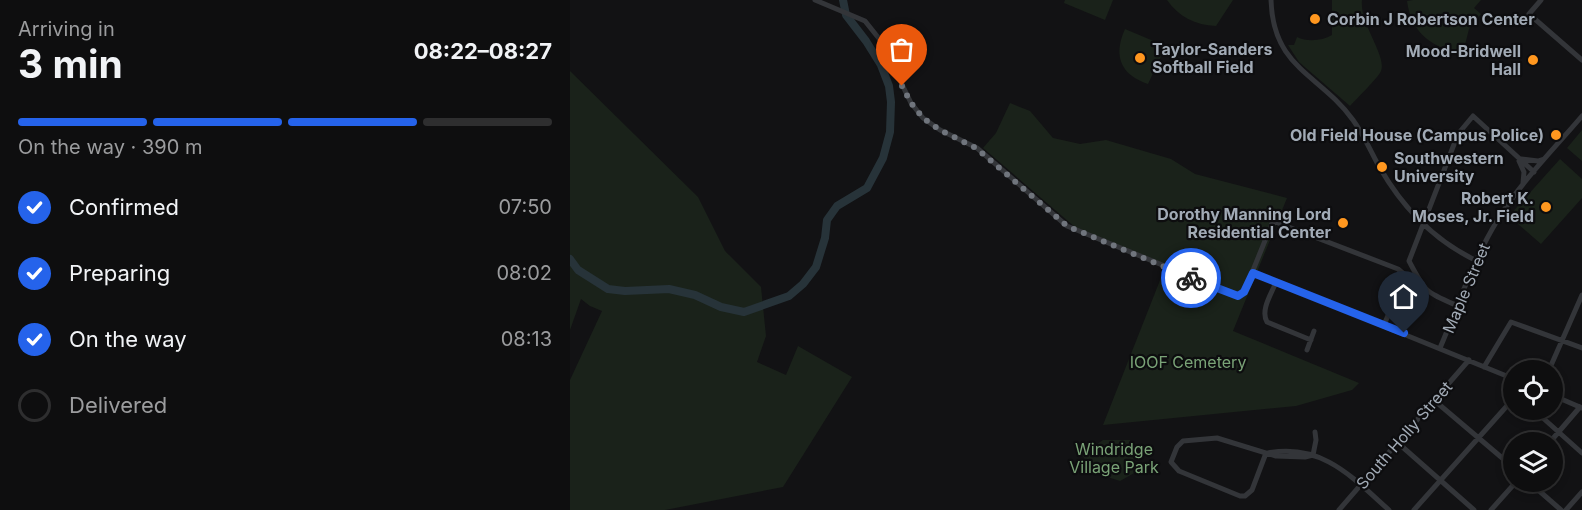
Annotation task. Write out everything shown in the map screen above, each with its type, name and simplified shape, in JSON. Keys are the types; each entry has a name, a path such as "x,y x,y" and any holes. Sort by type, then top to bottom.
{"street":[{"path":"815,0 865,21 881,41 907,95 923,118 940,130 976,148 1067,226 1238,296 1243,293 1253,273 1273,221 1404,273 1384,325"},
{"path":"1272,0 1275,27 1289,58 1334,98 1352,118 1391,185 1423,225 1453,249 1477,261"},
{"path":"1540,0 1528,14 1582,60"},
{"path":"1458,306 1430,294 1409,261 1458,134 1473,116 1534,172"},
{"name":"Maple Street","path":"1440,348 1497,220 1546,157 1582,116"},
{"path":"1517,157 1528,161 1538,161 1546,157"},
{"path":"1517,157 1524,176 1521,188"},
{"path":"1253,273 1503,375"},
{"path":"1276,282 1265,310 1264,317 1267,322 1311,340"},
{"path":"1553,360 1582,295"},
{"path":"1484,367 1511,322 1582,348"},
{"path":"1307,350 1314,331"},
{"name":"South Holly Street","path":"1339,510 1469,360"},
{"path":"1435,400 1503,459"},
{"path":"1559,432 1581,407 1563,400"},
{"path":"1414,510 1503,410"},
{"path":"1544,420 1557,432"},
{"path":"1313,455 1315,432"},
{"path":"1563,437 1582,453"},
{"path":"1266,453 1252,490 1245,496 1179,471 1171,462 1177,447 1183,441 1217,438 1266,453 1305,452 1338,465 1389,510"},
{"path":"1398,443 1474,510"},
{"path":"1491,510 1507,492"},
{"path":"1540,492 1561,510"},
{"path":"1566,510 1582,492"}],"green space":[{"path":"1065,0 1113,0 1105,20 1064,3"},
{"path":"1167,0 1233,0 1216,26 1188,19"},
{"path":"1332,0 1362,0 1365,19 1382,65 1381,71 1372,83 1350,106 1299,62 1288,45 1294,45 1297,37 1314,40 1332,35"},
{"path":"1481,0 1474,8 1481,14 1469,29 1463,53 1442,48 1425,38 1413,22 1409,12 1407,1"},
{"name":"Taylor-Sanders Softball Field","path":"1125,29 1163,45 1164,50 1148,84 1131,75 1122,63 1120,47"},
{"path":"570,71 698,197 725,251 761,287 766,336 757,362 786,375 798,346 852,377 783,487 665,510 570,510 570,380 602,311 581,299 570,330"},
{"name":"IOOF Cemetery","path":"1010,103 1030,111 1053,138 1080,144 1106,140 1171,159 1195,174 1287,198 1233,331 1359,383 1352,390 1296,406 1103,425 1166,265 1076,228 983,148 996,133"},
{"path":"1582,130 1582,161 1567,148"},
{"name":"Robert K. Moses, Jr. Field","path":"1560,159 1582,179 1582,198 1541,244 1509,216"},
{"name":"Windridge Village Park","path":"1103,440 1130,440 1136,472 1120,481 1095,473 1082,455"}],"waterway":[{"path":"570,259 578,270 608,289 625,291 669,289 695,295 721,307 744,312 789,296 803,284 816,267 825,238 827,220 837,206 867,188 883,158 890,132 889,86 881,65 846,15 843,0"}],"way so far":[{"path":"902,86 911,103 923,118 940,130 976,148 1067,226 1191,278"}],"place":[{"name":"Corbin J Robertson Center","path":"1315,19"},
{"name":"Taylor-Sanders Softball Field","path":"1140,58"},
{"name":"Mood-Bridwell Hall","path":"1533,60"},
{"name":"Old Field House (Campus Police)","path":"1556,135"},
{"name":"Southwestern University","path":"1382,167"},
{"name":"Robert K. Moses, Jr. Field","path":"1546,207"},
{"name":"Dorothy Manning Lord Residential Center","path":"1343,223"}],"route":[{"path":"1191,278 1238,296 1244,292 1253,273 1404,333"}]}
